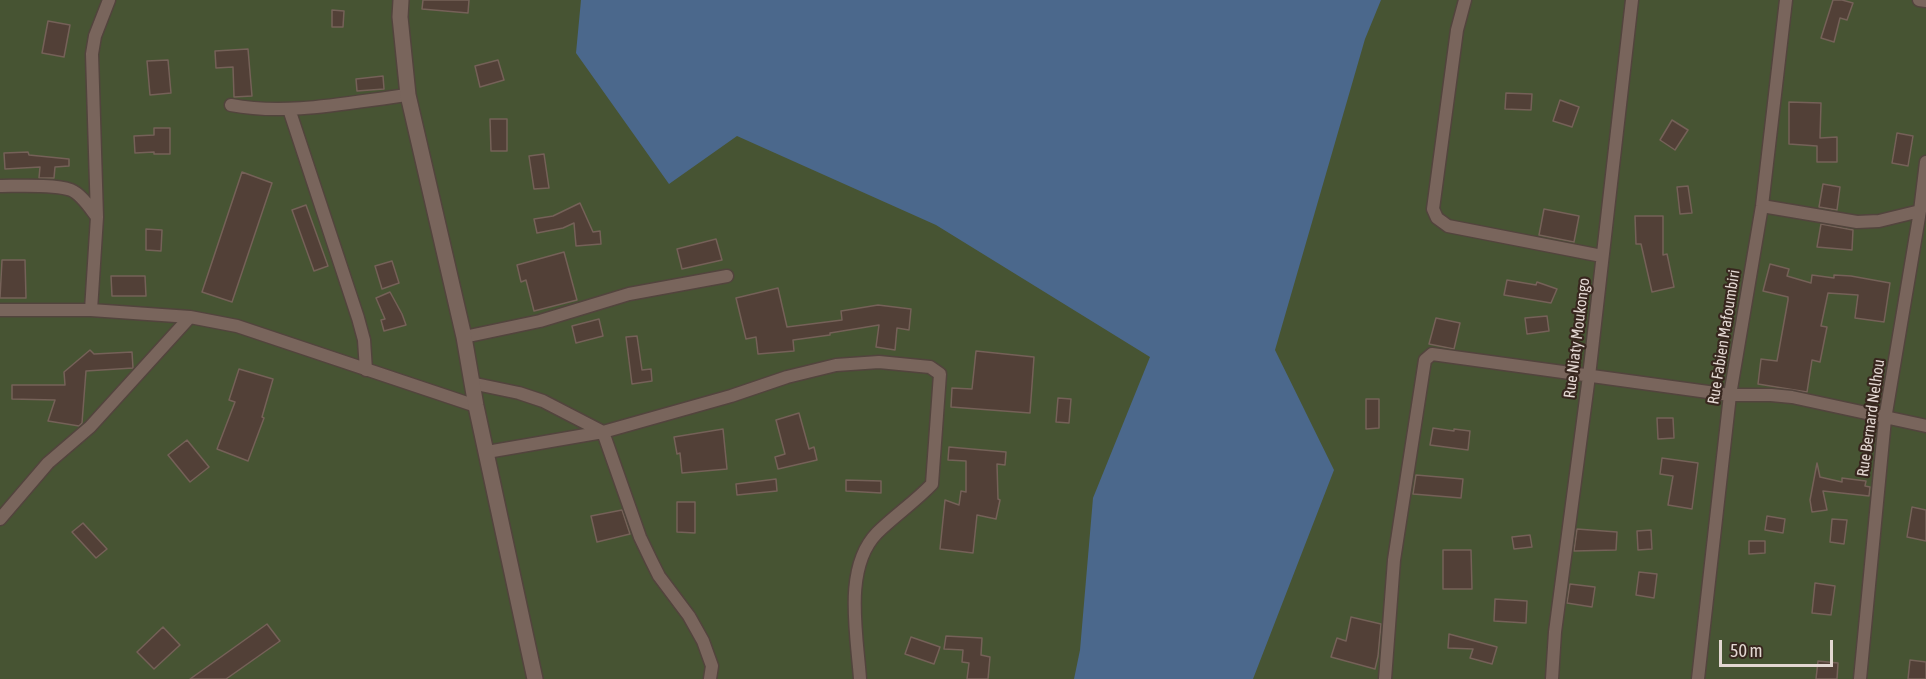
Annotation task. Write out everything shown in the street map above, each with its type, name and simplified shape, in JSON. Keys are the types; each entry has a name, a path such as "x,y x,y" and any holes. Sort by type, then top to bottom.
{"street":[{"path":"91,310 97,217 92,54 95,36 109,0"},
{"path":"401,0 400,17 408,95 464,337 471,383 535,679"},
{"path":"1465,0 1457,30 1433,209 1437,218 1448,226 1602,256"},
{"name":"Rue Niaty Moukongo","path":"1552,679 1555,632 1589,376 1632,0"},
{"name":"Rue Fabien Mafoumbiri","path":"1698,679 1730,395 1762,206 1786,0"},
{"path":"1919,0 1926,1"},
{"path":"231,105 252,109 289,109 408,95"},
{"path":"289,109 364,340 366,370"},
{"name":"Rue Bernard Nelhou","path":"1860,679 1885,419 1926,162"},
{"path":"0,186 70,190 77,194 97,217"},
{"path":"1762,206 1857,222 1879,220 1920,211"},
{"path":"464,337 540,321 629,294 727,276"},
{"path":"0,310 91,310 190,317 237,326 476,406"},
{"path":"0,519 48,463 90,427 190,317"},
{"path":"1385,679 1394,560 1425,360 1432,354 1730,395 1770,395 1792,398 1926,426"},
{"path":"487,452 603,432 731,396 787,377 836,365 879,362 930,367 940,374 932,484 876,534 863,552 857,566 855,608 860,679"},
{"path":"471,383 519,393 543,401 603,432 651,560 659,576 689,616 703,641 712,666 710,679"}],"green space":[{"path":"0,0 1926,0 1926,679 0,679"}],"water":[{"path":"581,0 1381,0 1365,39 1275,350 1334,470 1253,679 1074,679 1080,650 1093,498 1150,357 936,225 737,136 669,184 576,53"}],"building":[{"path":"423,0 469,0 468,13 422,9"},
{"path":"1833,0 1853,3 1847,20 1840,18 1834,42 1821,38"},
{"path":"332,10 344,11 343,27 332,27"},
{"path":"48,21 70,25 64,57 42,53"},
{"path":"248,49 252,96 234,97 233,67 216,68 215,51"},
{"path":"168,60 171,93 150,95 147,61"},
{"path":"498,60 504,80 480,87 475,66"},
{"path":"383,76 384,89 357,91 356,79"},
{"path":"1506,93 1532,94 1531,110 1505,109"},
{"path":"1560,100 1579,107 1572,127 1553,121"},
{"path":"1789,102 1821,103 1820,138 1837,137 1837,162 1817,162 1817,146 1789,144"},
{"path":"490,119 507,119 507,151 491,151"},
{"path":"1672,120 1688,130 1675,150 1660,140"},
{"path":"154,128 170,128 170,154 135,153 134,136 154,135"},
{"path":"1897,133 1913,136 1908,166 1892,163"},
{"path":"28,152 29,155 69,159 69,166 55,167 54,178 39,178 40,167 5,169 4,153"},
{"path":"544,154 549,188 534,189 529,156"},
{"path":"242,172 272,183 232,302 202,292"},
{"path":"1823,184 1840,187 1837,210 1819,207"},
{"path":"1688,186 1692,213 1680,214 1677,187"},
{"path":"580,203 593,232 600,231 601,244 576,246 574,223 563,228 537,233 534,219 553,216"},
{"path":"306,205 328,266 314,271 292,210"},
{"path":"1544,209 1579,216 1574,242 1539,235"},
{"path":"1635,216 1663,216 1663,255 1667,254 1674,287 1652,292 1641,244 1636,244"},
{"path":"1821,224 1853,230 1852,250 1817,247"},
{"path":"146,229 162,230 161,251 146,250"},
{"path":"716,239 722,260 682,269 677,249"},
{"path":"564,252 577,300 534,311 526,280 521,282 517,265"},
{"path":"2,260 25,260 26,298 0,298"},
{"path":"392,261 399,283 382,289 375,266"},
{"path":"1770,264 1789,269 1787,276 1811,283 1812,275 1834,278 1834,275 1890,283 1884,322 1855,318 1858,295 1828,293 1821,326 1827,327 1820,362 1812,360 1807,392 1758,384 1761,359 1777,361 1788,300 1788,297 1763,291"},
{"path":"111,276 145,276 146,296 112,296"},
{"path":"1507,280 1536,285 1537,282 1557,289 1551,303 1504,295"},
{"path":"778,288 787,327 842,320 841,311 878,305 911,309 909,330 897,328 895,350 876,347 879,325 793,340 794,351 758,354 756,337 746,339 736,298"},
{"path":"390,292 406,325 384,331 381,320 385,319 376,298"},
{"path":"1547,316 1549,331 1527,334 1525,318"},
{"path":"1436,318 1460,323 1454,349 1429,344"},
{"path":"599,319 603,336 576,343 572,326"},
{"path":"637,336 642,370 651,369 652,381 632,384 626,337"},
{"path":"90,350 94,354 132,352 133,368 86,371 82,423 79,426 48,421 55,400 12,399 12,385 65,385 64,372"},
{"path":"976,351 1034,357 1030,413 951,407 952,388 972,389"},
{"path":"239,369 273,379 262,417 264,418 248,461 217,449 235,402 229,400"},
{"path":"1058,398 1071,399 1069,423 1056,422"},
{"path":"1366,399 1379,399 1379,428 1366,429"},
{"path":"799,413 809,449 814,447 817,460 778,469 775,457 785,454 776,420"},
{"path":"1657,418 1673,418 1674,438 1658,439"},
{"path":"1433,428 1470,431 1468,450 1430,445"},
{"path":"723,429 727,469 682,473 680,453 677,454 674,437"},
{"path":"187,440 209,467 190,482 168,455"},
{"path":"949,447 1006,452 1005,465 997,464 998,499 1000,500 996,519 977,515 973,553 940,549 945,500 959,505 961,491 966,492 966,461 948,460"},
{"path":"1662,458 1698,463 1692,509 1668,505 1673,476 1660,474"},
{"path":"1817,463 1820,477 1842,482 1842,478 1866,481 1865,486 1870,487 1869,496 1823,491 1827,510 1812,512 1810,500"},
{"path":"1416,475 1463,479 1461,498 1413,494"},
{"path":"776,479 777,491 737,495 736,484"},
{"path":"846,480 881,481 881,493 846,491"},
{"path":"677,502 695,502 695,533 677,532"},
{"path":"1912,507 1926,510 1926,541 1907,537"},
{"path":"622,510 630,534 597,542 591,516"},
{"path":"1767,516 1785,519 1783,533 1765,530"},
{"path":"1832,519 1847,520 1844,544 1830,542"},
{"path":"83,523 107,549 96,558 72,532"},
{"path":"1577,529 1617,532 1616,550 1574,551"},
{"path":"1651,530 1652,549 1638,550 1637,531"},
{"path":"1530,535 1532,547 1514,549 1512,537"},
{"path":"1749,541 1765,541 1765,553 1749,554"},
{"path":"1443,550 1471,550 1472,589 1443,589"},
{"path":"1639,572 1657,574 1654,598 1636,595"},
{"path":"1815,583 1835,586 1831,615 1812,613"},
{"path":"1570,584 1595,587 1592,607 1567,603"},
{"path":"1495,599 1527,601 1526,623 1494,621"},
{"path":"1351,617 1381,624 1375,669 1331,657 1337,638 1346,641"},
{"path":"267,624 280,641 226,679 190,679"},
{"path":"163,627 180,645 154,669 137,652"},
{"path":"1449,634 1497,647 1492,664 1470,658 1473,649 1448,648"},
{"path":"946,636 982,638 981,655 990,657 988,679 967,679 969,663 962,662 963,650 944,649"},
{"path":"911,637 940,647 934,664 905,654"},
{"path":"1910,660 1926,662 1926,679 1908,679"},
{"path":"1818,661 1838,663 1837,679 1816,679"}]}
